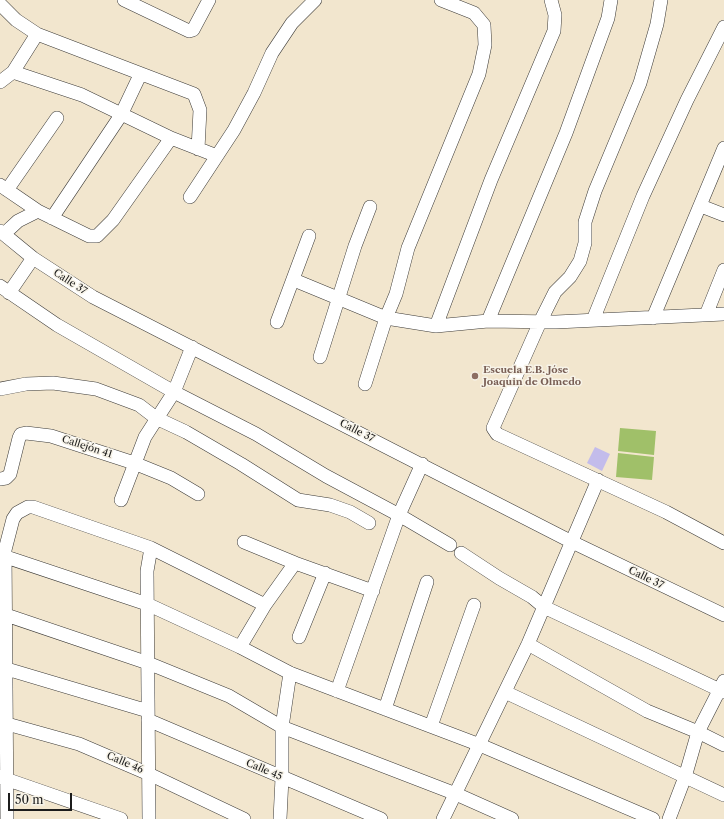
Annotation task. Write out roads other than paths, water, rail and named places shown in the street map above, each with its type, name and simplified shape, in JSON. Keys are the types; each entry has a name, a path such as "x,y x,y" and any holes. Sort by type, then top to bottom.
{"street":[{"path":"124,0 189,31 193,30 209,0"},
{"path":"190,197 234,130 254,93 272,53 292,23 315,0"},
{"path":"364,384 386,318 396,294 408,248 445,161 479,74 485,45 484,25 474,13 441,0"},
{"path":"436,326 491,180 554,31 555,15 551,0"},
{"path":"488,321 566,133 608,18 611,0"},
{"path":"661,0 657,24 640,83 585,222 585,243 580,261 570,277 555,292 540,322 493,428 494,431 666,512 724,543"},
{"path":"0,4 16,20 36,34 140,75 194,94 200,110 198,149"},
{"path":"593,320 643,196 687,100 724,27"},
{"path":"0,82 13,72 36,34"},
{"path":"13,72 82,95 171,138 217,156"},
{"path":"52,218 122,115 140,75"},
{"path":"57,118 4,187 38,211 89,236 97,236 113,220 171,138"},
{"path":"653,318 724,148"},
{"path":"700,206 724,215"},
{"path":"320,357 355,246 370,207"},
{"path":"2,233 18,221 38,211"},
{"name":"Calle 37","path":"2,233 33,258 93,297 572,542 724,615"},
{"path":"277,322 310,236"},
{"path":"33,258 4,289 56,325 174,392 256,434 326,476 400,515 456,549 499,578 532,597 544,607 723,688 698,732 685,777 669,819"},
{"path":"706,315 724,270"},
{"path":"294,280 386,318 436,326 488,321 540,322 724,314"},
{"path":"121,500 145,437 174,392 192,347"},
{"path":"0,389 26,384 53,383 96,389 139,405 156,418 186,432 298,500 330,505 350,512 370,523"},
{"name":"Callejón 41","path":"0,479 6,478 10,474 19,438 26,432 51,436 134,463 171,478 198,494"},
{"path":"337,691 400,515 422,464"},
{"path":"444,819 528,644 598,480"},
{"path":"7,819 3,778 2,555 12,520 22,510 33,507 150,548 265,605"},
{"path":"244,542 373,591"},
{"path":"149,819 147,571 150,548"},
{"path":"2,555 147,604 240,647 290,673 480,745 654,819"},
{"path":"240,647 265,605 295,562"},
{"path":"299,637 325,573"},
{"path":"385,709 427,582"},
{"path":"430,726 474,605"},
{"path":"3,614 148,663 229,696 282,727 456,794 512,819"},
{"path":"528,644 647,711 698,732 724,745"},
{"name":"Calle 45","path":"3,668 148,716 282,778 381,819"},
{"path":"280,819 282,727 290,673"},
{"path":"505,692 724,795"},
{"name":"Calle 46","path":"3,723 79,744 149,774 244,819"},
{"path":"3,778 121,819"}],"place":[{"name":"Escuela E.B. Jóse Joaquin de Olmedo","path":"475,376"}]}
